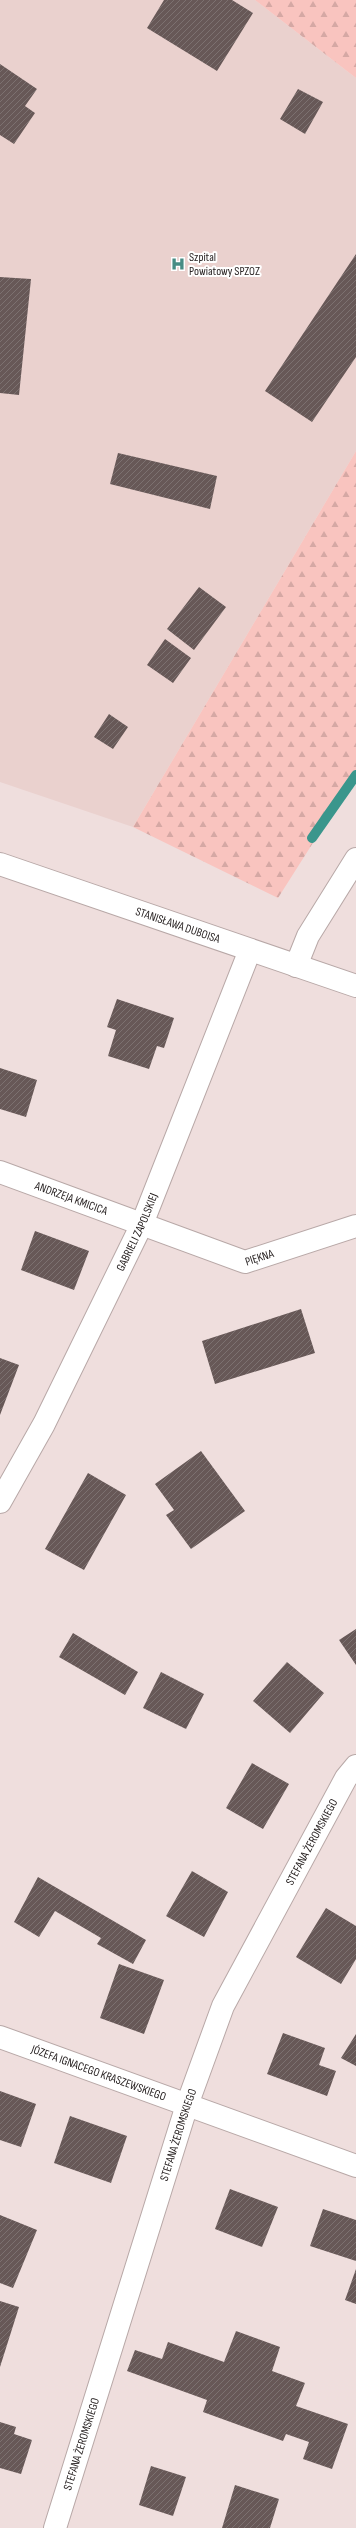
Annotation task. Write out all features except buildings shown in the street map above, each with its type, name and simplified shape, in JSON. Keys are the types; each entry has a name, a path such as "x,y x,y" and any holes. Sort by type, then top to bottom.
{"street":[{"path":"296,966 308,936 356,859"},
{"name":"STANISŁAWA DUBOISA","path":"0,864 356,986"},
{"name":"GABRIELI ZAPOLSKIEJ","path":"0,1502 44,1424 142,1224 250,950"},
{"name":"ANDRZEJA KMICICA","path":"0,1172 142,1224"},
{"name":"PIĘKNA","path":"142,1224 245,1262 356,1226"},
{"name":"STEFANA ŻEROMSKIEGO","path":"55,2528 186,2105 223,2006 346,1778 356,1766"},
{"name":"JÓZEFA IGNACEGO KRASZEWSKIEGO","path":"0,2037 356,2166"}],"shaded area":[{"name":"Szpital Powiatowy SPZOZ","path":"0,0 255,0 356,78 356,451 133,827 0,782"}],"green space":[{"path":"255,0 356,0 356,78"},
{"path":"356,451 356,775 278,898 133,827"}],"waterway":[{"path":"312,838 356,775"}],"place":[{"name":"Szpital Powiatowy SPZOZ","path":"178,264"}]}
